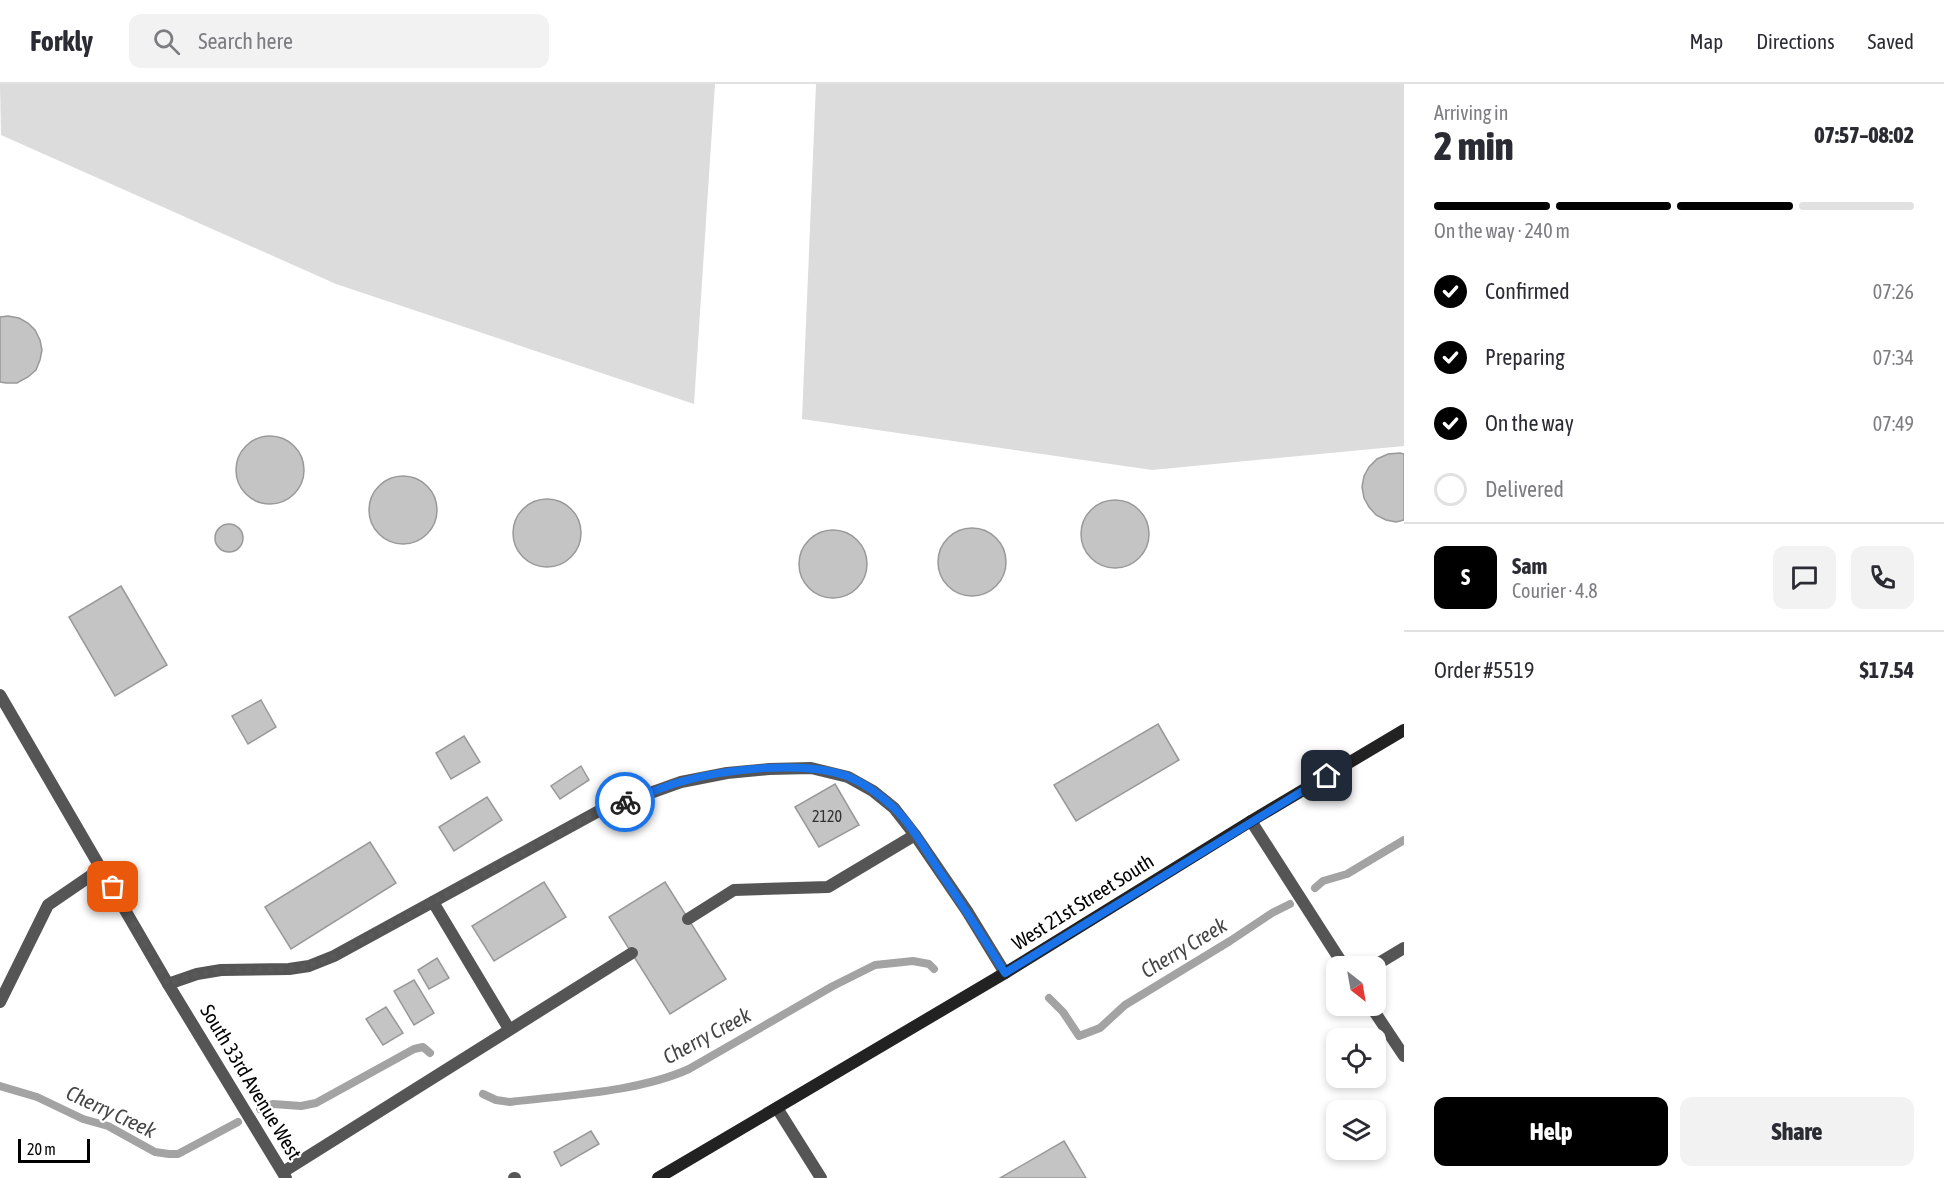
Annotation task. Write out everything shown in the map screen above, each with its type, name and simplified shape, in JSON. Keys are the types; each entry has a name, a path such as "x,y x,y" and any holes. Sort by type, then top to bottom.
{"main road":[{"name":"West 21st Street South","path":"658,1178 1005,973 1251,821 1404,730"}],"street":[{"name":"South 33rd Avenue West","path":"0,695 168,984 285,1175"},
{"path":"168,984 197,974 221,970 289,969 309,966 334,956 597,812 681,782 727,773 811,768 848,777 873,791 894,808 967,911 1005,973"},
{"path":"1251,821 1338,956"},
{"path":"688,919 734,890 828,887 915,835"},
{"path":"0,1002 48,905 102,868"},
{"path":"433,902 509,1029"},
{"path":"1386,959 1404,948"},
{"path":"285,1175 509,1029 632,953"},
{"path":"1377,1016 1404,1056"},
{"path":"777,1108 821,1178"}],"shaded area":[{"path":"0,84 715,84 694,404 336,284 1,135"},
{"path":"816,84 1404,84 1404,446 1152,470 802,419"}],"building":[{"path":"0,317 19,318 35,330 42,350 36,370 17,383 0,382"},
{"path":"270,436 283,438 294,446 302,457 304,470 302,483 294,494 283,502 270,504 257,502 246,494 238,483 236,470 238,457 246,446 257,438"},
{"path":"1388,454 1404,454 1404,520 1396,522 1376,515 1364,498 1362,487 1364,476 1377,459"},
{"path":"403,476 416,478 427,486 435,497 437,510 435,523 427,534 416,542 403,544 390,542 379,534 371,523 369,510 371,497 379,486 390,478"},
{"path":"547,499 560,501 571,509 579,520 581,533 579,546 571,557 560,565 547,567 534,565 523,557 515,546 513,533 515,520 523,509 534,501"},
{"path":"1115,500 1128,502 1139,510 1147,521 1149,534 1147,547 1139,558 1128,566 1115,568 1102,566 1091,558 1083,547 1081,534 1083,521 1091,510 1102,502"},
{"path":"229,524 239,528 243,538 239,548 229,552 219,548 215,538 219,528"},
{"path":"972,528 985,530 996,538 1004,549 1006,562 1004,575 996,586 985,594 972,596 959,594 948,586 940,575 938,562 940,549 948,538 959,530"},
{"path":"833,530 846,532 857,540 865,551 867,564 865,577 857,588 846,596 833,598 820,596 809,588 801,577 799,564 801,551 809,540 820,532"},
{"path":"121,586 167,665 115,696 69,617"},
{"path":"261,700 276,727 248,744 232,716"},
{"path":"1158,724 1179,760 1076,821 1054,785"},
{"path":"464,736 480,762 451,779 436,753"},
{"path":"581,766 589,780 560,799 551,786"},
{"path":"835,784 859,825 819,847 795,807"},
{"path":"487,797 502,820 454,851 439,827"},
{"path":"370,842 396,883 291,949 265,907"},
{"path":"544,882 566,917 494,961 472,926"},
{"path":"665,882 726,979 670,1014 609,917"},
{"path":"437,958 449,978 429,989 418,970"},
{"path":"414,980 434,1013 414,1025 394,991"},
{"path":"386,1007 403,1033 383,1045 366,1019"},
{"path":"591,1131 599,1144 561,1166 554,1152"},
{"path":"1064,1141 1086,1178 1000,1178"}],"waterway":[{"name":"Cherry Creek","path":"1315,888 1323,881 1347,874 1404,840"},
{"name":"Cherry Creek","path":"1049,998 1063,1012 1079,1036 1100,1028 1125,1005 1290,904"},
{"name":"Cherry Creek","path":"483,1094 496,1100 510,1102 602,1092 648,1083 689,1069 833,986 875,965 913,961 929,964 934,969"},
{"name":"Cherry Creek","path":"260,1109 273,1104 301,1106 316,1103 414,1049 423,1047 430,1053"},
{"name":"Cherry Creek","path":"0,1086 37,1097 83,1119 108,1126 155,1152 178,1154 238,1122"}],"way so far":[{"path":"113,887 168,984 197,974 221,970 289,969 309,966 334,956 597,812 625,802"}],"route":[{"path":"625,802 681,782 727,773 811,768 848,777 873,791 894,808 967,911 1005,973 1327,776"}]}
